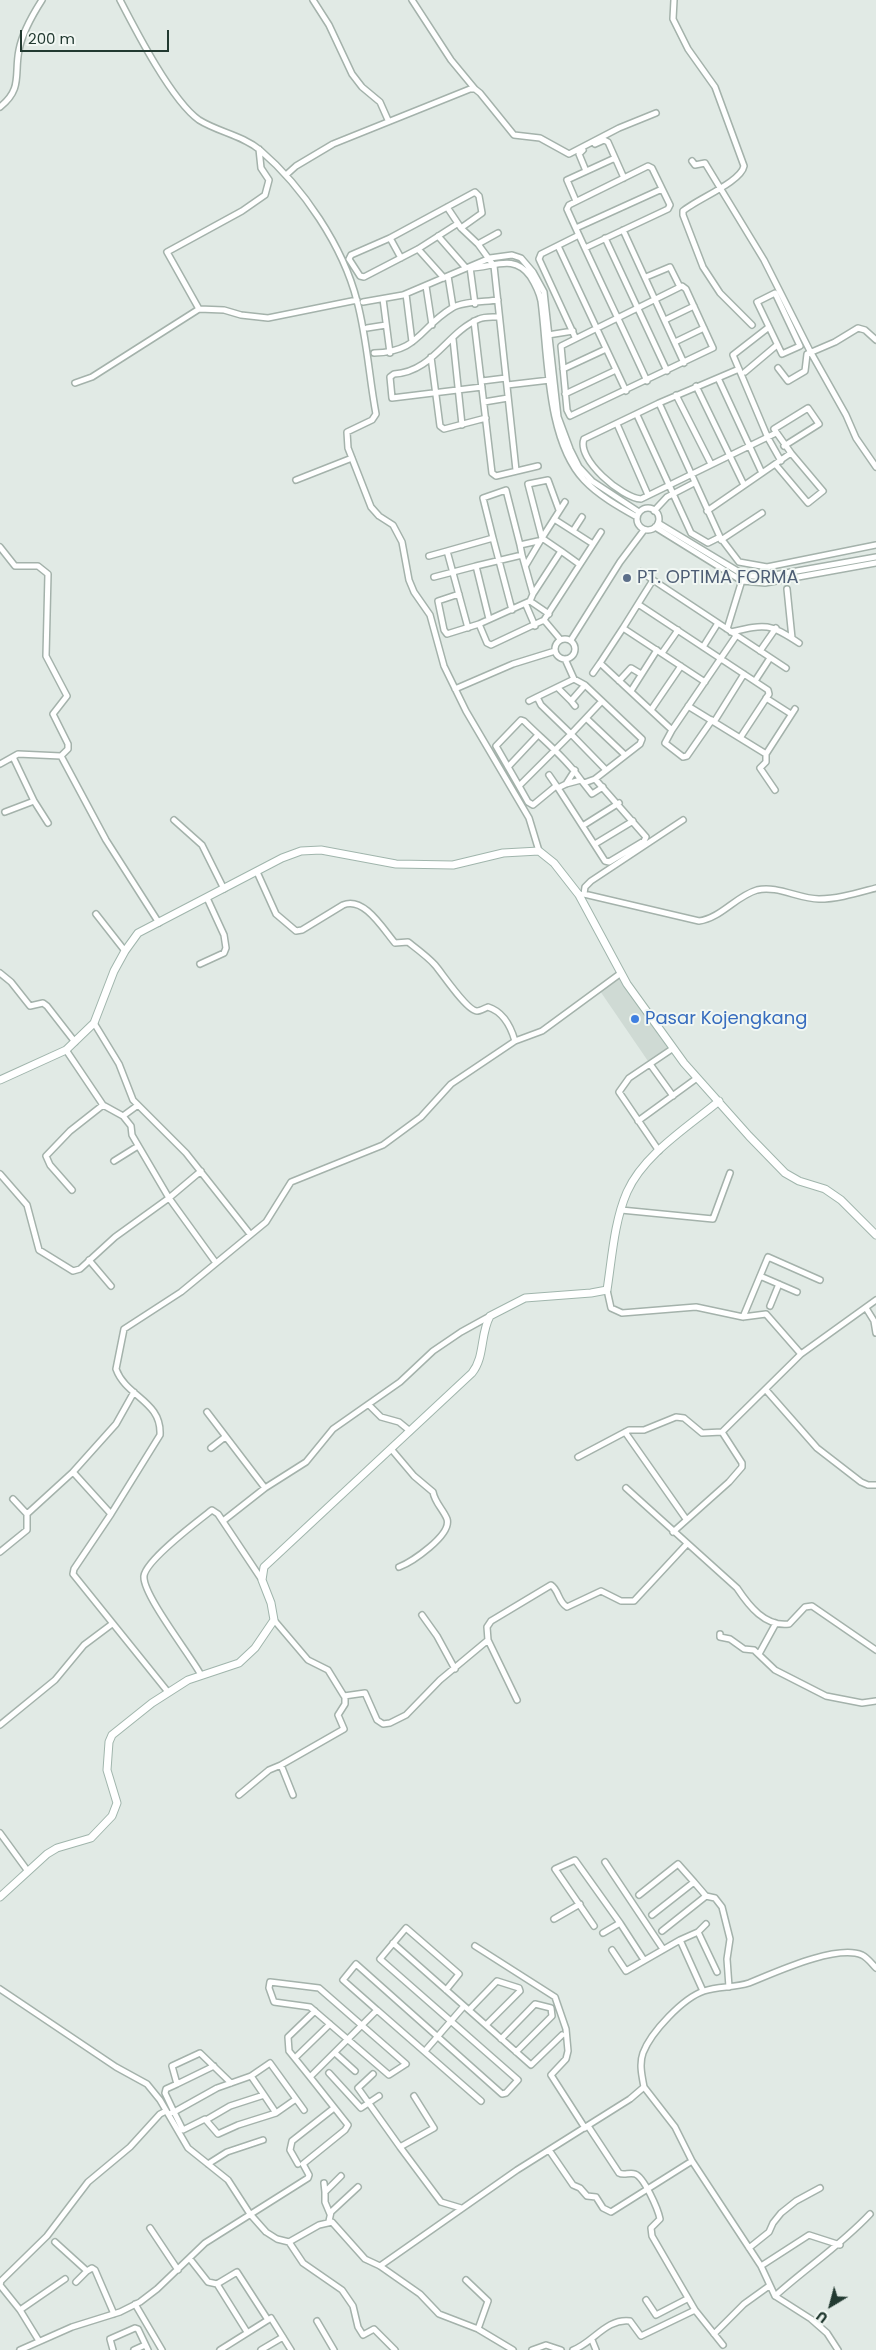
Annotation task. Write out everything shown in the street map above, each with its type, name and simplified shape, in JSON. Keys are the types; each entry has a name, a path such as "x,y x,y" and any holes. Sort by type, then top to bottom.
{"street":[{"path":"0,107 10,97 15,88 18,78 19,48 42,0"},
{"path":"120,0 172,90 183,105 201,121 247,140 259,149 286,175 304,196 332,240 357,300 376,414 372,420 347,432 348,448 371,507 379,516 393,525 402,542 409,580 414,592 430,615 444,666 477,732 529,818 539,851 554,863 582,894 621,973 672,1050 749,1136 785,1172 799,1181 825,1189 841,1200 876,1235"},
{"path":"313,0 328,25 352,74 362,87 380,102 388,120"},
{"path":"412,0 451,60 514,136 540,138 566,153 656,113"},
{"path":"674,0 673,19 688,49 714,87 744,163 744,169 740,174 691,204 683,211 683,215 703,267 720,293 752,325"},
{"path":"286,175 296,166 333,144 388,120 470,89 475,89"},
{"path":"586,171 579,153 604,140 608,142 624,178"},
{"path":"199,309 167,252 242,211 265,195 268,180 261,168 259,149"},
{"path":"576,201 567,180 615,158"},
{"path":"692,161 695,164 705,163 764,260 810,351 846,415 856,438 876,467"},
{"path":"585,248 668,209 670,205 650,166 569,204 567,210 576,228 585,248 648,380"},
{"path":"576,228 662,189"},
{"path":"471,193 478,193 482,213 459,226 364,277 360,276 350,262 351,255 390,238 471,193"},
{"path":"447,208 459,226 478,244 494,266 516,470"},
{"path":"623,230 684,363"},
{"path":"478,244 498,233"},
{"path":"574,334 539,259 541,254 579,235"},
{"path":"438,236 468,268 475,304"},
{"path":"390,238 401,258"},
{"path":"605,238 667,371"},
{"path":"558,246 626,391"},
{"path":"418,249 446,277 453,307"},
{"path":"363,302 406,294 490,258 515,255 526,263 544,292 550,380 557,427 576,470 593,488 638,515"},
{"path":"468,268 513,262 517,263 528,274 540,294 558,417 579,467 607,493 638,515"},
{"path":"574,334 560,348 567,410 569,415 573,417 713,348 686,289 680,287 670,267 646,278"},
{"path":"426,286 432,325"},
{"path":"547,335 574,334 596,327 680,287"},
{"path":"775,293 800,346 782,354 778,345 757,302 775,293"},
{"path":"406,294 412,342"},
{"path":"383,299 390,352"},
{"path":"75,383 92,377 199,309 224,310 241,315 268,318 357,300"},
{"path":"374,353 400,351 453,307 498,300"},
{"path":"665,320 694,306"},
{"path":"482,388 392,398 390,390 392,375 412,371 474,321 482,318 499,317"},
{"path":"474,321 492,473 496,476 538,466"},
{"path":"368,328 386,325"},
{"path":"769,326 733,355 779,463 808,503 823,491 784,446 774,429 808,408 819,424 784,446"},
{"path":"675,342 704,328"},
{"path":"778,368 788,380 792,380 806,371 805,355 810,351 835,342 858,328 865,330 876,340"},
{"path":"453,339 462,425"},
{"path":"745,372 778,345"},
{"path":"563,369 606,349"},
{"path":"431,357 440,426 444,429 486,418"},
{"path":"738,369 658,403 582,441 590,464 633,497 641,498 776,433"},
{"path":"565,394 616,370"},
{"path":"482,381 506,378"},
{"path":"718,378 762,473"},
{"path":"507,385 550,380"},
{"path":"696,386 744,485"},
{"path":"676,395 710,464"},
{"path":"484,402 508,398"},
{"path":"658,403 721,538 739,562 767,567 876,545"},
{"path":"637,414 668,485 694,536 708,543 721,538 762,513"},
{"path":"617,424 648,495"},
{"path":"707,510 779,463 791,453"},
{"path":"296,480 352,458"},
{"path":"540,540 528,484 548,480 559,510"},
{"path":"654,511 673,493 694,483"},
{"path":"512,610 483,498 504,490 533,594"},
{"path":"526,565 559,510 566,502"},
{"path":"644,530 638,525 638,515 644,508 654,511 658,516 657,525"},
{"path":"573,532 582,516"},
{"path":"554,519 593,544"},
{"path":"571,640 620,562 644,530 657,525"},
{"path":"657,525 743,578 765,583 876,563"},
{"path":"479,624 487,643 491,644 535,626 544,620 601,532"},
{"path":"429,556 493,538"},
{"path":"520,545 540,540 561,551 579,564"},
{"path":"0,547 16,566 38,566 48,574 46,656 67,696 53,714 68,744 68,749 62,756"},
{"path":"447,551 468,628"},
{"path":"459,594 438,601 444,630 448,634 479,624 528,603 561,551"},
{"path":"434,577 522,555"},
{"path":"743,578 763,578 876,557"},
{"path":"476,566 490,619"},
{"path":"641,572 786,668"},
{"path":"743,578 731,632 720,658 665,743 685,757 713,721 744,674"},
{"path":"593,673 653,580"},
{"path":"787,589 792,638"},
{"path":"528,603 549,614"},
{"path":"528,603 535,626"},
{"path":"638,604 769,691 740,738"},
{"path":"544,620 560,639 571,640 576,646 575,653 571,657 565,659 558,656 555,651 556,644 560,639"},
{"path":"703,647 718,623"},
{"path":"731,632 759,625 776,628 799,643"},
{"path":"622,628 705,682"},
{"path":"760,651 776,628"},
{"path":"631,691 641,674 678,630"},
{"path":"455,689 513,664 555,651"},
{"path":"755,681 770,658"},
{"path":"565,659 574,679 585,685 642,739 640,744 596,779 583,782 566,784 557,787 533,805 528,802 496,746 522,719 575,770 583,782 592,794 603,788"},
{"path":"600,662 672,730"},
{"path":"651,710 681,666"},
{"path":"619,681 631,668 641,674"},
{"path":"529,700 574,679"},
{"path":"571,700 585,685"},
{"path":"558,688 575,706"},
{"path":"537,697 541,705 606,770"},
{"path":"766,698 791,714"},
{"path":"519,786 602,701"},
{"path":"688,706 766,754"},
{"path":"774,790 760,768 766,762 766,754 795,708"},
{"path":"586,718 625,755"},
{"path":"508,767 538,735"},
{"path":"0,764 22,754 62,756"},
{"path":"62,756 106,840 159,922"},
{"path":"13,757 34,801 48,823"},
{"path":"566,784 575,770"},
{"path":"549,775 584,825 605,861 610,862 645,840 646,837 619,803 596,779"},
{"path":"4,812 34,801"},
{"path":"584,825 619,803"},
{"path":"174,820 202,845 224,889"},
{"path":"582,894 591,881 682,820"},
{"path":"595,844 633,821"},
{"path":"0,1080 66,1050 94,1023 110,980 125,950 138,933 292,853 309,850 330,851 386,863 458,865 503,854 539,851"},
{"path":"257,872 276,914 296,930 302,930 348,902 358,904 395,943 408,942 436,966 454,992 473,1010 477,1011 488,1007 499,1014 509,1024 515,1041"},
{"path":"582,894 699,921 713,916 758,890 773,890 817,899 832,898 876,888"},
{"path":"200,964 224,953 226,948 224,935 207,898"},
{"path":"96,914 125,950"},
{"path":"0,973 11,982 30,1006 45,1004 75,1042"},
{"path":"168,1692 73,1574 74,1568 111,1514 160,1436 159,1418 118,1375 116,1369 123,1330 181,1292 269,1219 281,1195 291,1182 384,1146 421,1116 451,1084 515,1041 542,1031 621,973"},
{"path":"94,1023 113,1052 132,1098 167,1132 201,1171 250,1234"},
{"path":"66,1050 103,1105 124,1116 131,1126 132,1135 138,1146 169,1198 216,1263"},
{"path":"659,1152 619,1092 629,1078 672,1050"},
{"path":"650,1064 673,1096"},
{"path":"638,1121 697,1078"},
{"path":"719,1101 645,1165 629,1188 621,1210 608,1290 611,1308 622,1313 696,1307 743,1317 764,1314 768,1315 801,1354"},
{"path":"72,1190 50,1165 46,1156 70,1131 103,1105"},
{"path":"124,1116 138,1105"},
{"path":"114,1161 138,1146"},
{"path":"0,1174 27,1205 35,1242 40,1251 71,1270 80,1269 114,1236 169,1198 201,1171"},
{"path":"621,1210 713,1219 730,1173"},
{"path":"743,1317 768,1257 820,1280"},
{"path":"89,1260 111,1286"},
{"path":"760,1276 797,1292"},
{"path":"770,1306 779,1284"},
{"path":"222,1521 265,1488 306,1462 333,1429 405,1378 441,1345 522,1299 608,1290"},
{"path":"578,1457 625,1432 635,1429 644,1430 680,1417 700,1432 722,1432 801,1354 876,1300"},
{"path":"866,1308 874,1321 876,1333"},
{"path":"262,1580 264,1567 277,1553 392,1450 474,1370 490,1316"},
{"path":"766,1390 817,1448 864,1484 876,1485"},
{"path":"27,1514 73,1472 116,1424 134,1392"},
{"path":"369,1405 381,1417 398,1422 410,1431"},
{"path":"207,1412 265,1488"},
{"path":"625,1432 686,1519"},
{"path":"673,1532 729,1482 742,1467 742,1462 722,1432"},
{"path":"211,1448 226,1436"},
{"path":"392,1450 414,1476 432,1491 434,1499 448,1523 448,1528 436,1541 399,1567"},
{"path":"73,1472 111,1514"},
{"path":"626,1488 686,1545 737,1588 758,1614 776,1623 791,1623 805,1607 812,1606 876,1650"},
{"path":"0,1552 27,1530 27,1514 13,1499"},
{"path":"201,1675 191,1656 152,1599 144,1576 172,1542 212,1510 222,1521 262,1580 271,1603 274,1620 311,1662 328,1670 345,1696 345,1704 338,1716 344,1729 269,1770 239,1795"},
{"path":"518,1700 488,1640 486,1627 490,1621 551,1585 555,1588 562,1603 567,1607 601,1590 621,1601 634,1601 686,1545"},
{"path":"422,1615 437,1636 455,1669"},
{"path":"0,1897 27,1870 52,1850 91,1838 104,1826 117,1806 108,1770 110,1737 125,1723 168,1692 201,1675 219,1671 242,1661 264,1637 274,1620"},
{"path":"759,1654 776,1623"},
{"path":"0,1725 55,1680 84,1645 112,1624"},
{"path":"720,1634 720,1637 730,1639 744,1649 752,1650 759,1654 775,1670 826,1696 862,1703 876,1701"},
{"path":"345,1696 364,1692 377,1720 383,1724 390,1723 406,1715 430,1690 488,1640"},
{"path":"281,1765 293,1795"},
{"path":"0,1833 27,1870"},
{"path":"594,1926 555,1869 575,1860 620,1922 644,1960"},
{"path":"605,1862 663,1949"},
{"path":"639,1895 678,1864 706,1896 713,1897 720,1903 730,1943 727,1961 729,1987"},
{"path":"652,1915 694,1882"},
{"path":"662,1931 706,1896"},
{"path":"554,1919 580,1904"},
{"path":"603,1933 620,1922"},
{"path":"612,1950 626,1971 663,1949 698,1932 706,1924"},
{"path":"446,1990 459,1974 406,1928 380,1959 518,2080 506,2094 502,2094 356,1964 343,1980 482,2101"},
{"path":"698,1932 717,1972"},
{"path":"680,1940 703,1991"},
{"path":"393,1943 531,2065 562,2035"},
{"path":"475,1946 555,1997 566,2029 568,2051 565,2060 551,2075 619,2173 636,2174 646,2189 658,2208 660,2219 652,2228 652,2236 687,2299 723,2346"},
{"path":"838,2350 827,2333 811,2319 774,2296 762,2266 692,2162 675,2127 644,2087 641,2071 643,2052 658,2030 681,2004 703,1991 743,1985 820,1956 859,1955 866,1958 876,1968"},
{"path":"270,1982 319,1988 362,2025 406,2064 389,2075 310,2007 274,2002 269,1988 270,1982"},
{"path":"469,2010 497,1982 519,1988 520,1991 486,2025"},
{"path":"0,1989 116,2067 145,2082 184,2130 230,2106 264,2095"},
{"path":"501,2038 536,2004 551,2008 552,2016 516,2052"},
{"path":"424,2051 464,2006"},
{"path":"20,2350 135,2304 150,2295 205,2243 308,2178 309,2175 303,2164 345,2130 348,2125 289,2051 288,2038 314,2010"},
{"path":"310,2077 377,2010"},
{"path":"295,2058 330,2024"},
{"path":"177,2084 171,2068 173,2065 200,2053 231,2083"},
{"path":"335,2053 355,2071"},
{"path":"39,2341 20,2310 0,2285 1,2281 37,2248 88,2182 130,2148 160,2114 169,2113 231,2083 251,2076 270,2062 304,2110"},
{"path":"214,2066 165,2090 169,2113 188,2148 228,2180 250,2214 272,2236 289,2242 304,2263 342,2290 353,2306 358,2327 363,2335 374,2329 394,2350"},
{"path":"329,2073 359,2108 379,2096"},
{"path":"373,2074 358,2087 441,2202 461,2208"},
{"path":"251,2076 276,2113"},
{"path":"380,2266 461,2208 630,2099 644,2087"},
{"path":"400,2147 434,2128 414,2096"},
{"path":"206,2120 218,2134 238,2125 276,2113 296,2099"},
{"path":"298,2164 290,2150 292,2141 334,2108"},
{"path":"208,2164 227,2152 263,2140"},
{"path":"549,2150 573,2185 580,2188 587,2196 596,2198 608,2212 692,2162"},
{"path":"325,2192 341,2176"},
{"path":"324,2183 325,2202 330,2214 329,2221"},
{"path":"330,2214 358,2187"},
{"path":"749,2248 769,2232 774,2221 790,2206 820,2188"},
{"path":"774,2296 811,2264 840,2245 870,2214"},
{"path":"289,2242 329,2221"},
{"path":"329,2221 336,2224 365,2260 380,2266 420,2294 439,2314 478,2329 513,2350"},
{"path":"150,2228 178,2270"},
{"path":"762,2266 809,2235 840,2245"},
{"path":"56,2242 87,2270"},
{"path":"190,2259 208,2282 217,2284 237,2272 268,2320"},
{"path":"76,2282 87,2270 92,2268 98,2275 114,2314"},
{"path":"20,2310 65,2278"},
{"path":"466,2280 488,2300 478,2329"},
{"path":"217,2284 248,2332"},
{"path":"714,2334 744,2304 769,2286"},
{"path":"646,2300 656,2315 687,2299"},
{"path":"135,2304 162,2350"},
{"path":"573,2350 592,2340 601,2330 622,2321 630,2321 641,2336 695,2310"},
{"path":"220,2350 271,2318 290,2350"},
{"path":"317,2321 334,2350"},
{"path":"113,2350 110,2339 135,2328 138,2329 147,2347 134,2350"},
{"path":"261,2350 283,2337"},
{"path":"592,2340 596,2350"},
{"path":"532,2350 546,2345 561,2350"}],"shaded area":[{"name":"Pasar Kojengkang","path":"621,973 672,1049 650,1064 598,988"}],"place":[{"name":"PT. OPTIMA FORMA","path":"627,578"},
{"name":"Pasar Kojengkang","path":"635,1019"}]}
